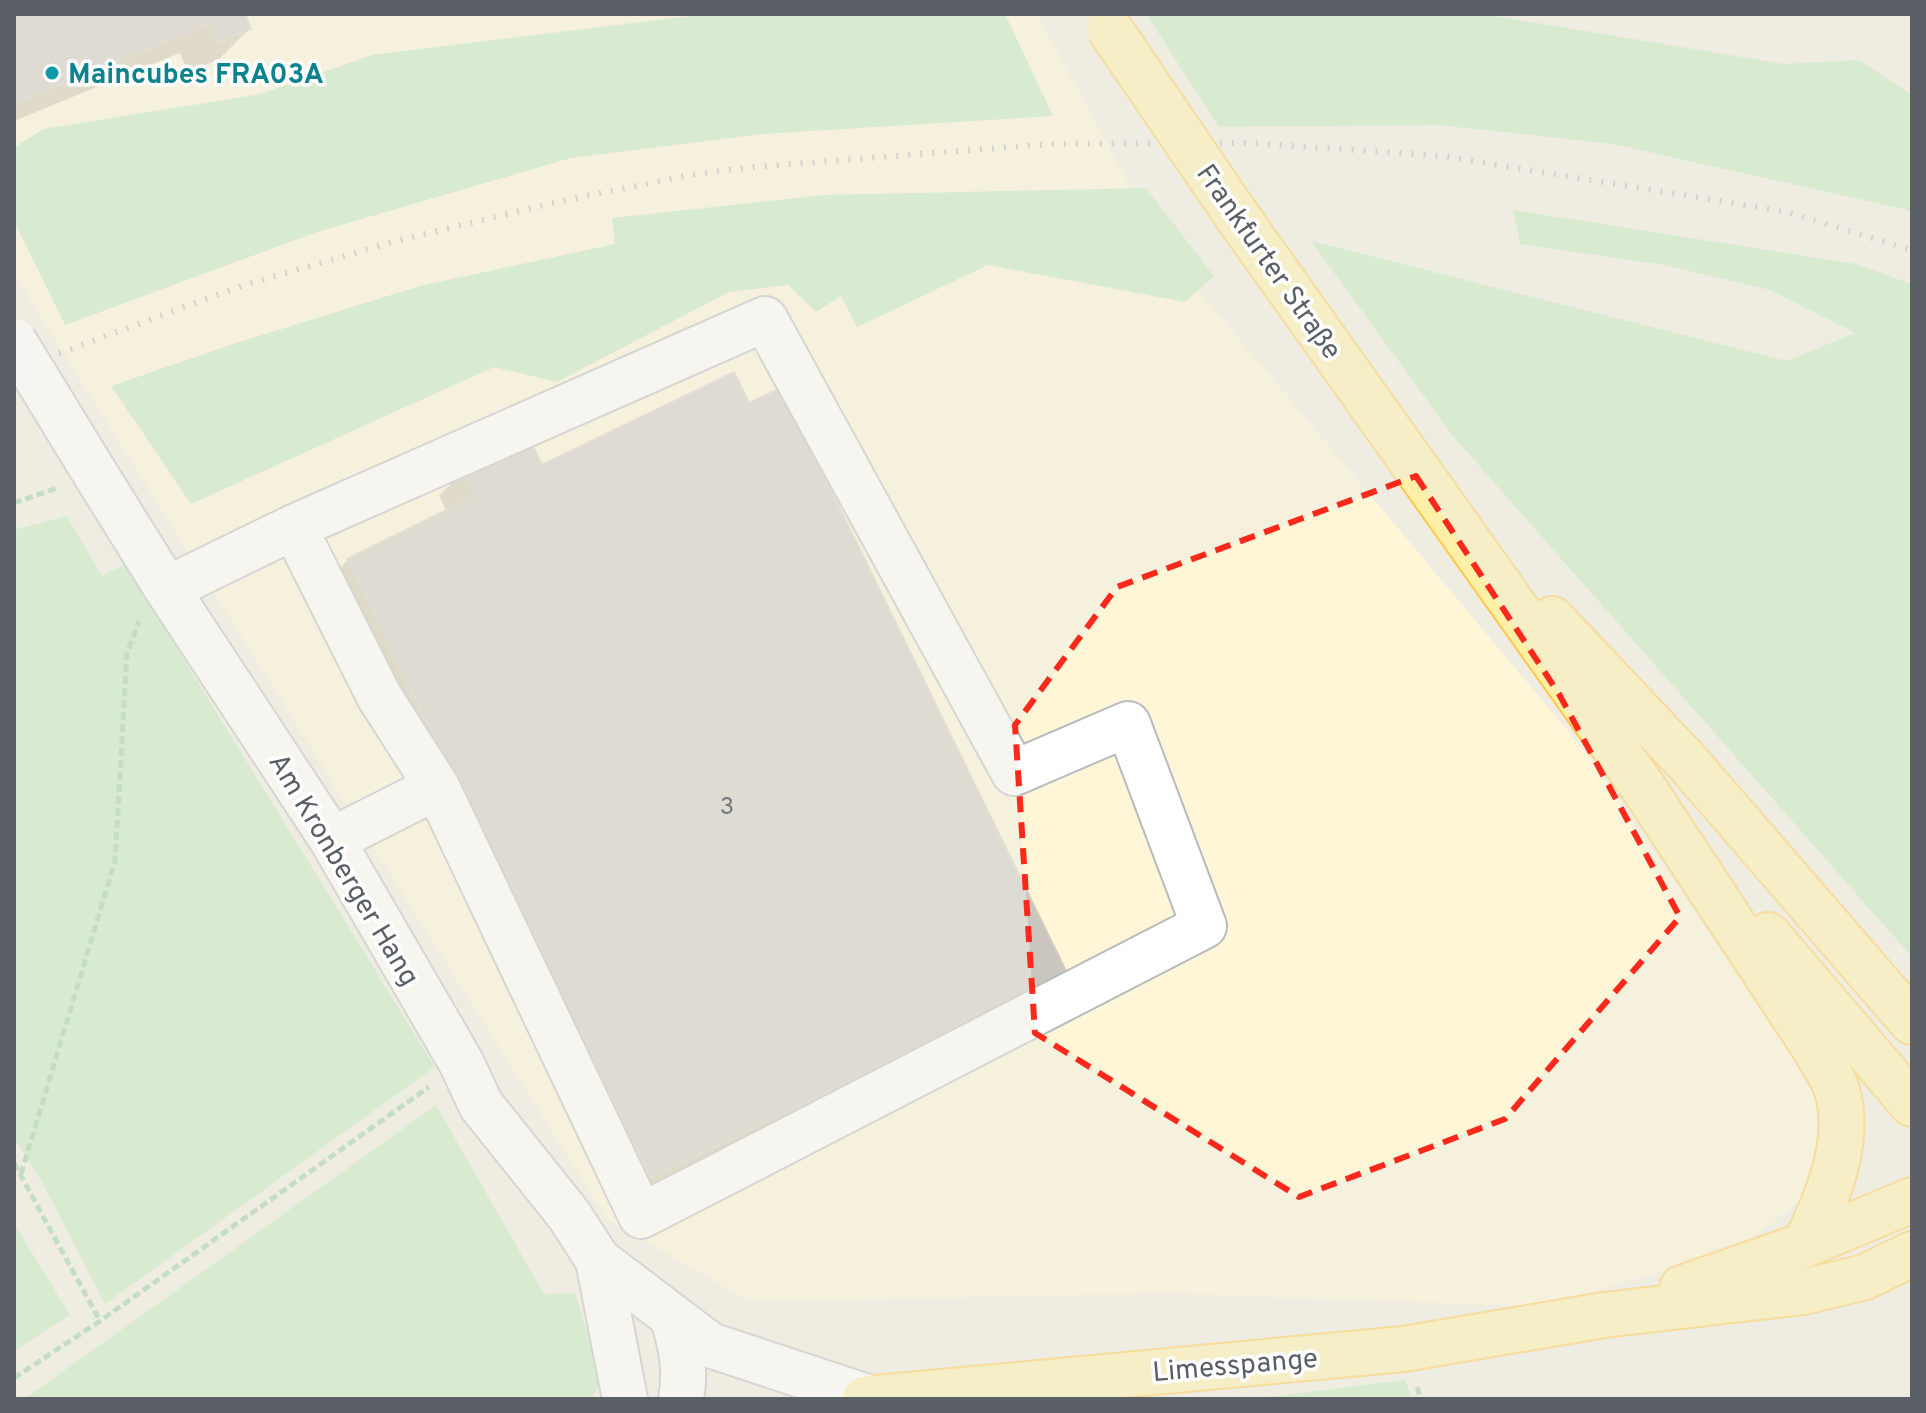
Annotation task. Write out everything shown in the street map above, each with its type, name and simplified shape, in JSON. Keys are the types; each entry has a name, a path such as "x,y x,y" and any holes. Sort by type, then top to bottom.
{"main road":[{"name":"Frankfurter Straße","path":"1105,21 1237,216 1443,504"},
{"path":"1443,504 1645,790 1817,1052 1836,1087 1841,1111 1839,1147 1828,1196 1805,1245"},
{"path":"1443,504 1688,763 1912,1022"},
{"path":"1645,790 1912,1104"},
{"path":"1604,1315 1805,1245 1912,1200"},
{"path":"1604,1315 1803,1292 1865,1277 1912,1254"},
{"path":"1865,1277 1912,1279"},
{"name":"Limesspange","path":"868,1399 1404,1349 1604,1315"}],"street":[{"path":"167,589 294,527 765,319 1014,773 1128,724 1204,926 641,1216 437,787 379,696 294,527"},
{"name":"Am Kronberger Hang","path":"14,341 167,589 332,840 462,1064 481,1105 569,1215 598,1260 710,1345 868,1399"},
{"path":"332,840 437,787"},
{"name":"Am Kronberger Hang","path":"598,1260 625,1399"},
{"path":"673,1319 683,1349 685,1375 681,1399"}],"path":[{"path":"21,1174 115,861 127,654 147,601 167,589"},
{"path":"14,1378 100,1321 462,1064"},
{"path":"14,1163 100,1321"}],"highlighted area":[{"path":"1416,476 1559,694 1680,917 1505,1119 1299,1197 1035,1033 1015,725 1117,587"}],"shaded area":[{"path":"14,14 1037,14 1164,249 1588,755 1812,1084 1826,1144 1804,1198 1738,1249 1540,1307 1176,1294 749,1301 607,1219 14,274"}],"green space":[{"path":"706,14 1005,14 1053,116 763,134 571,158 317,232 65,325 14,221 14,148 43,129 260,94 372,55"},
{"path":"1146,14 1483,14 1784,64 1859,60 1912,95 1912,211 1613,144 1437,125 1219,127"},
{"path":"1146,188 1214,276 1185,302 988,265 857,327 841,296 816,312 788,285 729,292 557,382 494,367 191,504 111,386 236,343 420,286 615,244 612,218 823,195"},
{"path":"1513,210 1856,264 1912,284 1912,957 1453,436 1311,241 1787,361 1855,333 1770,290 1664,265 1520,244"},
{"path":"67,516 102,576 125,564 435,1067 105,1304 43,1184 14,1138 14,530"},
{"path":"436,1105 544,1294 575,1293 602,1380 591,1399 24,1399"},
{"path":"14,1223 70,1315 14,1351"},
{"path":"1405,1380 1412,1399 1253,1399"}],"building":[{"name":"Maincubes FRA03A","path":"14,14 245,14 251,29 219,42 211,23 14,104"},
{"path":"734,372 749,403 781,388 1068,975 650,1178 347,559 475,496 462,471 529,438 542,465"}],"railway":[{"path":"14,370 241,286 403,239 566,200 696,174 753,167 1049,144 1248,143 1443,156 1787,212 1912,250"}],"place":[{"name":"Maincubes FRA03A","path":"52,73"}]}
